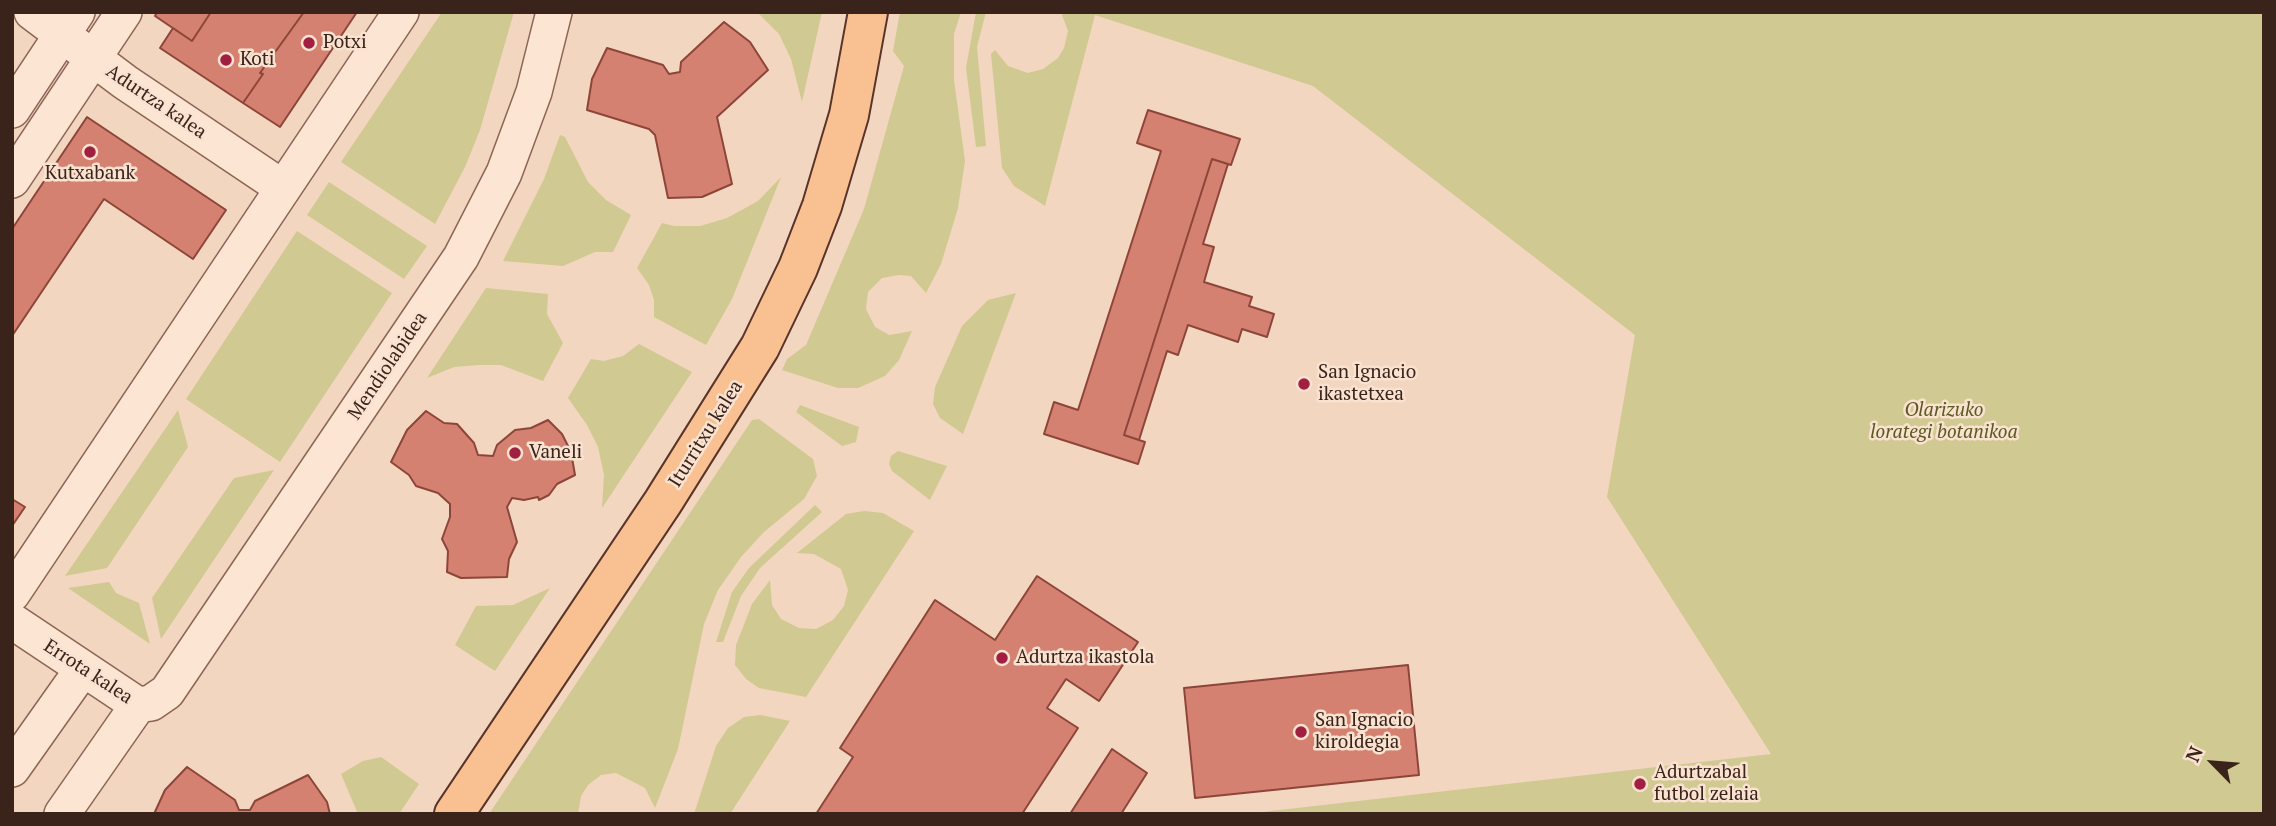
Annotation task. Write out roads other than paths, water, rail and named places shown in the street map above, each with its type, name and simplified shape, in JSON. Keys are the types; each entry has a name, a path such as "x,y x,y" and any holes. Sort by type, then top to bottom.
{"main road":[{"name":"Iturritxu kalea","path":"454,814 670,490 760,347 798,268 822,206 849,115 868,12"}],"street":[{"name":"Adurtza kalea","path":"32,12 69,24 92,58 283,188"},
{"path":"12,180 124,12"},
{"path":"12,594 401,12"},
{"name":"Mendiolabidea","path":"62,814 152,699 461,257 504,173 534,92 554,12"},
{"path":"12,110 69,24"},
{"name":"Errota kalea","path":"12,621 82,670 152,699"},
{"path":"12,769 82,670"}],"place":[{"name":"Potxi","path":"309,43"},
{"name":"Koti","path":"226,60"},
{"name":"Kutxabank","path":"90,152"},
{"name":"San Ignacio ikastetxea","path":"1304,384"},
{"name":"Vaneli","path":"515,453"},
{"name":"Adurtza ikastola","path":"1002,658"},
{"name":"San Ignacio kiroldegia","path":"1301,732"},
{"name":"Adurtzabal futbol zelaia","path":"1640,784"}],"park label":[{"name":"Olarizuko lorategi botanikoa","path":"1944,422"}]}
